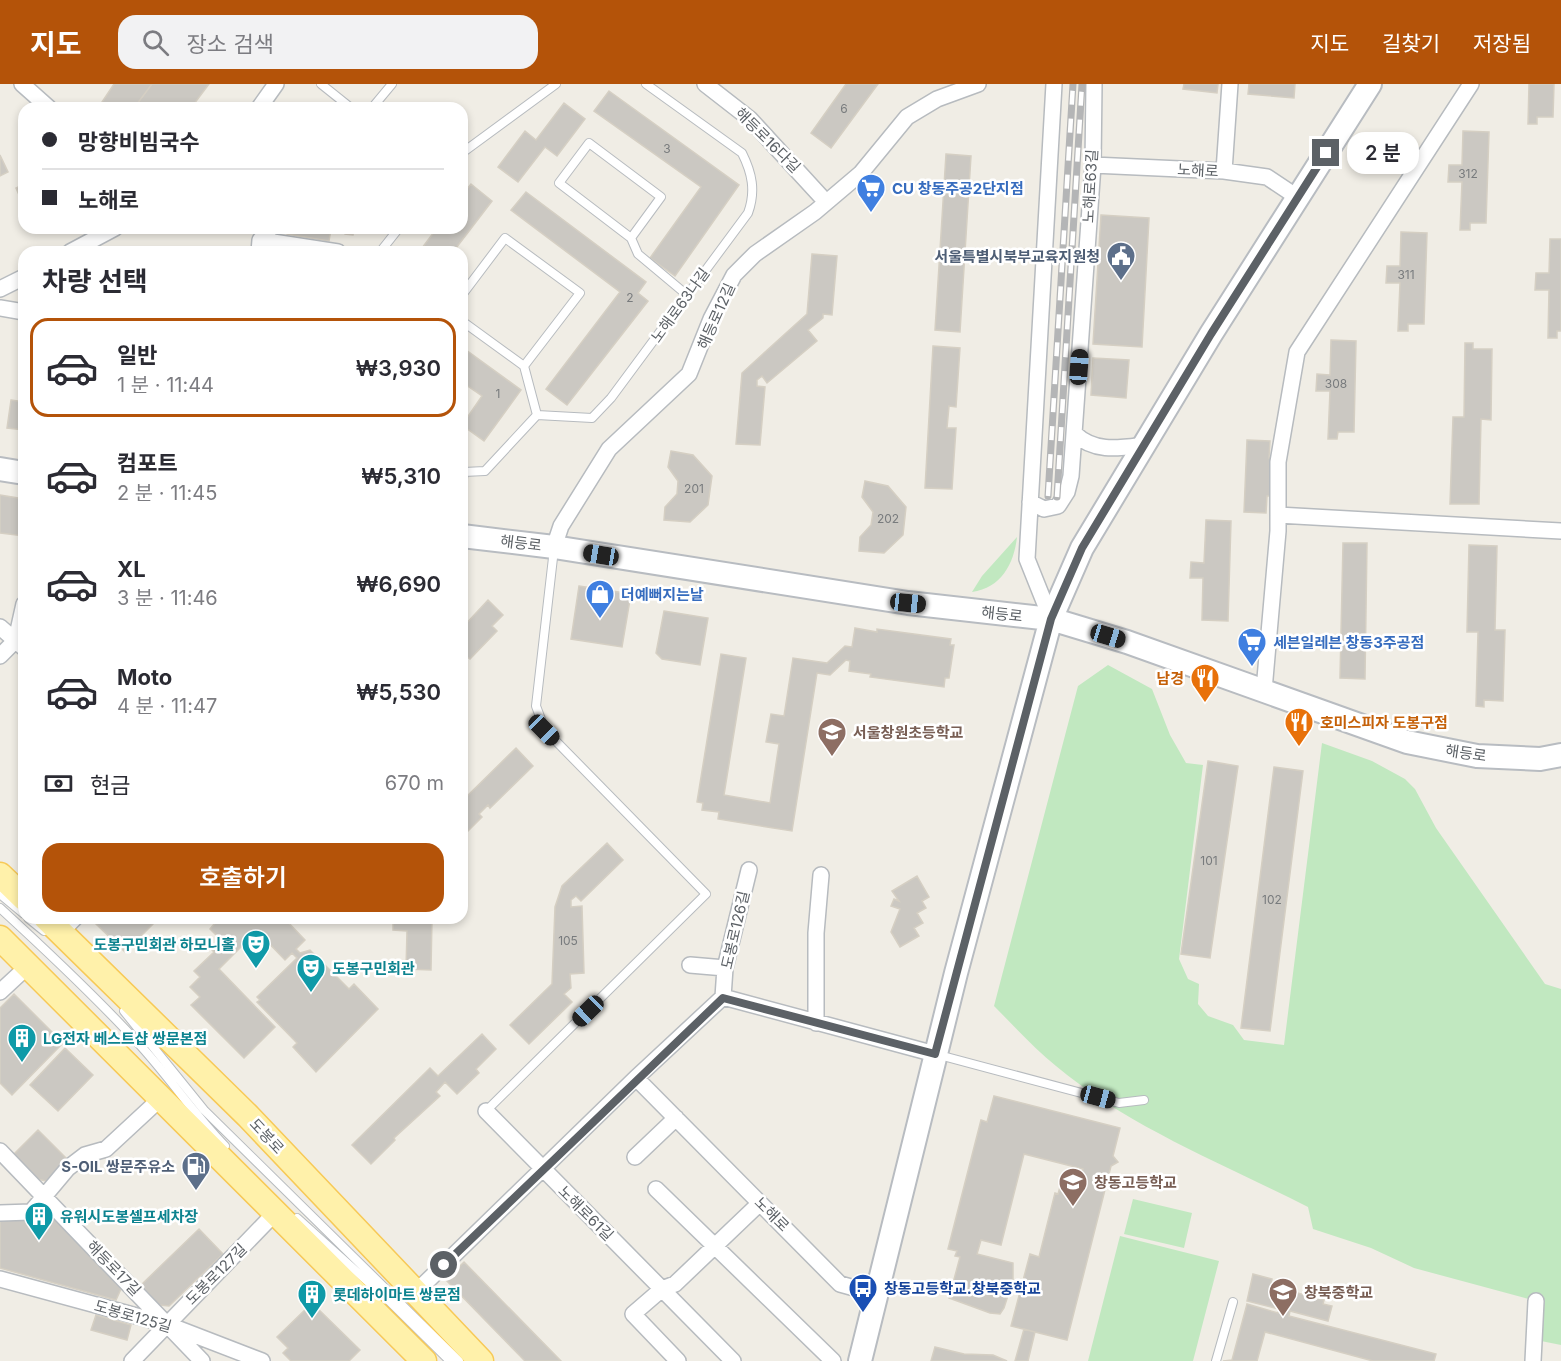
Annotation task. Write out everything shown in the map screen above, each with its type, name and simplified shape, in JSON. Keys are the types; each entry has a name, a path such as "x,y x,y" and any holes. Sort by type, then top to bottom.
{"main road":[{"path":"860,1361 935,1054 1051,619 1082,548 1297,197 1370,84"},
{"path":"0,469 18,472"},
{"name":"해등로","path":"468,537 554,547 908,603 1051,619 1127,642 1407,742 1477,756 1540,759 1561,755"},
{"path":"0,875 18,892"},
{"name":"도봉로","path":"58,927 248,1116 481,1361"},
{"path":"0,938 160,1099 283,1213 424,1361"}],"street":[{"path":"22,84 42,102"},
{"path":"263,102 276,84"},
{"name":"해등로16다길","path":"705,84 750,118 826,202"},
{"name":"해등로12길","path":"554,547 561,526 609,449 689,374 711,319 734,275 755,254 861,173 907,117 937,99 978,84"},
{"path":"1051,619 1027,559 1054,84"},
{"name":"노해로63길","path":"1030,502 1044,508 1061,502 1071,476 1093,165 1094,84"},
{"path":"1224,171 1230,84"},
{"path":"1264,690 1278,515 1278,462 1297,352 1471,84"},
{"name":"노해로","path":"1093,165 1224,171 1267,177 1297,197"},
{"path":"81,246 104,234"},
{"path":"0,290 18,280"},
{"path":"0,308 18,311"},
{"path":"1075,434 1085,442 1106,449 1145,445"},
{"path":"1278,515 1561,531"},
{"path":"0,627 18,641"},
{"path":"0,656 18,645"},
{"name":"도봉로126길","path":"723,998 725,968 749,870"},
{"path":"816,1023 816,933 821,876"},
{"path":"690,964 725,968"},
{"path":"0,992 28,966"},
{"path":"416,1292 636,1078 723,998 935,1054"},
{"name":"노해로","path":"636,1078 840,1284 876,1294"},
{"path":"0,1213 31,1212 68,1168 85,1155 106,1149 160,1099"},
{"name":"노해로61길","path":"486,1111 733,1361"},
{"path":"635,1156 676,1118"},
{"name":"해등로17길","path":"0,1151 202,1361"},
{"path":"656,1189 833,1361"},
{"path":"678,1361 633,1314 662,1289 675,1284 760,1203"},
{"name":"도봉로127길","path":"132,1361 166,1324 283,1213"},
{"name":"도봉로125길","path":"0,1279 166,1324 262,1361"},
{"path":"1533,1361 1536,1302"}],"lane":[{"path":"321,84 344,102"},
{"path":"377,102 392,84"},
{"path":"468,149 556,84"},
{"name":"노해로63나길","path":"537,415 592,418 611,398 748,213 754,197 750,169 742,153 646,84"},
{"path":"631,238 661,196 589,143 559,183 631,238 638,254 687,295"},
{"path":"385,246 394,234"},
{"path":"468,287 505,238 580,293 524,366"},
{"path":"468,325 524,366 537,415 485,471 468,470"},
{"path":"486,1111 706,894 544,730 536,706 554,547"},
{"path":"0,894 18,909"},
{"path":"0,908 52,955 141,1046 189,1108 231,1152"},
{"path":"114,1001 144,1034 204,1110 459,1361"},
{"path":"935,1054 1119,1103 1144,1100"},
{"path":"283,1213 386,1298 450,1361"},
{"path":"1216,1361 1233,1302"}],"green space":[{"path":"1017,537 1013,556 1004,573 991,586 972,592 982,576"},
{"path":"1108,665 1152,689 1170,735 1186,763 1203,765 1179,959 1188,979 1199,984 1198,1004 1208,1016 1233,1025 1244,1040 1284,1045 1322,743 1372,761 1405,779 1415,789 1436,828 1545,984 1561,989 1561,1345 1541,1341 1543,1321 1536,1301 1414,1268 1371,1248 1313,1229 1308,1207 1178,1144 1115,1108 1056,1066 994,1006 1078,686"},
{"path":"1133,1199 1192,1213 1184,1248 1124,1234"},
{"path":"1120,1236 1219,1261 1193,1361 1088,1361"}],"building":[{"path":"114,84 152,84 138,102 102,102"},
{"path":"152,84 209,84 196,102 138,102"},
{"path":"846,84 878,84 831,148 811,133"},
{"path":"1184,84 1218,84 1217,93 1183,89"},
{"path":"1249,84 1295,84 1294,98 1248,94"},
{"path":"1529,84 1554,84 1553,117 1537,117 1537,124 1528,124"},
{"path":"609,91 739,185 675,276 650,258 701,187 594,111"},
{"path":"564,103 585,119 557,156 545,147 518,182 498,167 525,131 536,140"},
{"path":"1463,131 1489,132 1486,223 1470,223 1470,230 1460,230 1462,182 1448,182 1449,165 1462,165"},
{"path":"946,154 971,156 960,332 935,330"},
{"path":"0,155 8,172 0,176"},
{"path":"471,184 492,201 468,232 468,188"},
{"path":"526,192 646,282 638,293 648,301 567,405 546,389 620,292 511,210"},
{"name":"서울특별시북부교육지원청","path":"1101,215 1149,218 1142,347 1093,344"},
{"path":"1401,232 1427,233 1424,324 1408,324 1408,331 1398,331 1400,283 1386,283 1387,266 1400,266"},
{"path":"287,234 330,234 329,241"},
{"path":"432,234 467,234 458,246 424,246"},
{"path":"1550,239 1561,239 1561,331 1557,331 1557,338 1548,338 1549,290 1535,290 1536,273 1549,273"},
{"path":"812,254 837,256 832,315 823,314 823,318 808,330 817,341 767,383 762,376 757,380 757,386 765,387 760,445 736,444 742,373 807,314"},
{"path":"1331,340 1356,341 1354,432 1338,432 1337,439 1328,439 1330,391 1316,391 1317,374 1330,375"},
{"path":"1465,343 1473,343 1473,349 1492,349 1491,420 1481,419 1479,504 1450,504 1453,417 1464,417"},
{"path":"933,346 960,348 956,407 949,406 947,428 956,428 952,489 925,488"},
{"path":"468,351 521,390 484,441 468,429 468,416 482,396 468,386"},
{"path":"1093,358 1129,360 1126,398 1091,395"},
{"path":"11,400 18,401 18,429 7,428"},
{"path":"1247,440 1270,441 1269,458 1273,458 1272,496 1267,496 1266,513 1244,512"},
{"path":"671,451 693,455 712,476 708,505 690,522 664,520 665,507 677,494 678,481 668,467"},
{"path":"865,481 888,486 906,507 903,535 884,553 859,551 860,537 871,525 873,512 862,497"},
{"path":"0,495 18,498 18,535 0,533"},
{"path":"1206,520 1231,521 1228,621 1202,620 1203,578 1190,578 1191,562 1204,563"},
{"path":"1343,543 1367,543 1365,679 1340,678"},
{"path":"1469,545 1497,546 1495,630 1505,630 1503,701 1484,700 1484,707 1476,706 1478,632 1467,632"},
{"path":"579,586 631,594 622,647 571,639"},
{"path":"488,600 503,615 492,626 497,631 470,659 468,658 468,622"},
{"path":"664,611 708,618 700,665 662,659 656,653"},
{"path":"855,628 951,639 950,645 954,645 949,678 945,678 944,687 870,677 871,674 849,671 850,661 846,660 830,675 817,673 792,831 718,819 719,812 702,810 703,803 697,802 721,654 746,658 724,795 770,803 779,744 766,742 771,714 784,716 793,658 827,663 845,646 852,647"},
{"path":"516,748 533,766 490,808 488,805 479,814 482,817 468,831 468,795"},
{"path":"1208,761 1238,766 1210,958 1181,954"},
{"path":"1274,767 1303,771 1270,1031 1241,1028"},
{"path":"607,843 623,860 581,901 576,896 571,900 571,907 582,906 584,973 570,974 571,988 564,994 572,1002 529,1044 510,1025 552,984 555,907 562,886"},
{"path":"917,876 929,897 922,901 926,908 917,913 923,923 914,928 919,936 900,947 891,932 900,909 891,906 894,899 899,901 892,891"},
{"path":"96,924 153,924 125,952"},
{"name":"도봉구민회관","path":"214,924 290,924 305,940 296,949 300,953 310,950 349,989 354,984 378,1009 316,1072 293,1047 297,1043 257,1002 260,1000 257,997 297,958 292,953 285,960 257,931 219,969 275,1027 244,1058 191,1005 200,997 190,987 200,977 194,971 214,952 211,949 221,940 210,929"},
{"path":"393,924 432,924 431,970 406,969 407,931 393,930"},
{"name":"LG전자 베스트샵 쌍문본점","path":"14,994 63,1043 12,1095 0,1083 0,1008"},
{"path":"482,1034 496,1049 476,1069 479,1073 457,1094 445,1082 436,1092 440,1096 394,1138 395,1140 371,1164 352,1145 430,1068 438,1076"},
{"path":"65,1048 93,1075 58,1111 30,1085"},
{"path":"994,1096 1120,1128 1113,1156 1118,1162 1111,1166 1067,1340 1011,1326 1030,1254 1039,1257 1055,1193 1058,1194 1060,1187 1068,1189 1070,1181 1079,1184 1083,1169 1024,1154 1001,1245 981,1240 977,1254 1013,1263 1013,1280 1004,1308 1000,1314 990,1313 949,1298 960,1257 955,1256 957,1251 948,1249 981,1120 987,1122"},
{"path":"38,1130 68,1160 46,1181 37,1179 13,1155"},
{"name":"유워시도봉셀프세차장","path":"47,1210 121,1289 116,1300 0,1268 0,1217"},
{"path":"199,1229 223,1254 169,1306 159,1305 141,1285"},
{"path":"464,1262 561,1361 525,1361 446,1280"},
{"path":"1253,1274 1272,1279 1271,1283 1287,1287 1286,1290 1324,1300 1323,1304 1332,1306 1328,1321 1290,1311 1289,1316 1436,1354 1434,1361 1373,1361 1265,1332 1257,1361 1223,1361 1232,1360 1247,1304 1278,1313 1279,1309 1247,1301"},
{"name":"롯데하이마트 쌍문점","path":"312,1303 360,1350 349,1361 291,1361 283,1353 288,1348 277,1337"},
{"path":"96,1315 131,1325 127,1340 91,1330"},
{"path":"1024,1329 1035,1332 1028,1361 1015,1361"},
{"path":"935,1347 964,1354 993,1355 1007,1361 931,1361"}],"railway":[{"path":"1048,496 1073,84"},
{"path":"1057,497 1082,84"}],"place":[{"name":"CU 창동주공2단지점","path":"871,214"},
{"name":"서울특별시북부교육지원청","path":"1121,282"},
{"name":"더예뻐지는날","path":"600,620"},
{"name":"세븐일레븐 창동3주공점","path":"1252,668"},
{"name":"남경","path":"1205,704"},
{"name":"호미스피자 도봉구점","path":"1299,748"},
{"name":"서울창원초등학교","path":"832,758"},
{"name":"도봉구민회관 하모니홀","path":"256,970"},
{"name":"도봉구민회관","path":"311,994"},
{"name":"LG전자 베스트샵 쌍문본점","path":"22,1064"},
{"name":"S-OIL 쌍문주유소","path":"196,1192"},
{"name":"창동고등학교","path":"1073,1208"},
{"name":"유워시도봉셀프세차장","path":"39,1242"},
{"name":"창동고등학교.창북중학교","path":"863,1314"},
{"name":"창북중학교","path":"1283,1318"},
{"name":"롯데하이마트 쌍문점","path":"312,1320"}],"route":[{"path":"444,1265 636,1078 723,998 935,1054 1051,619 1082,548 1211,334 1326,153"}]}
